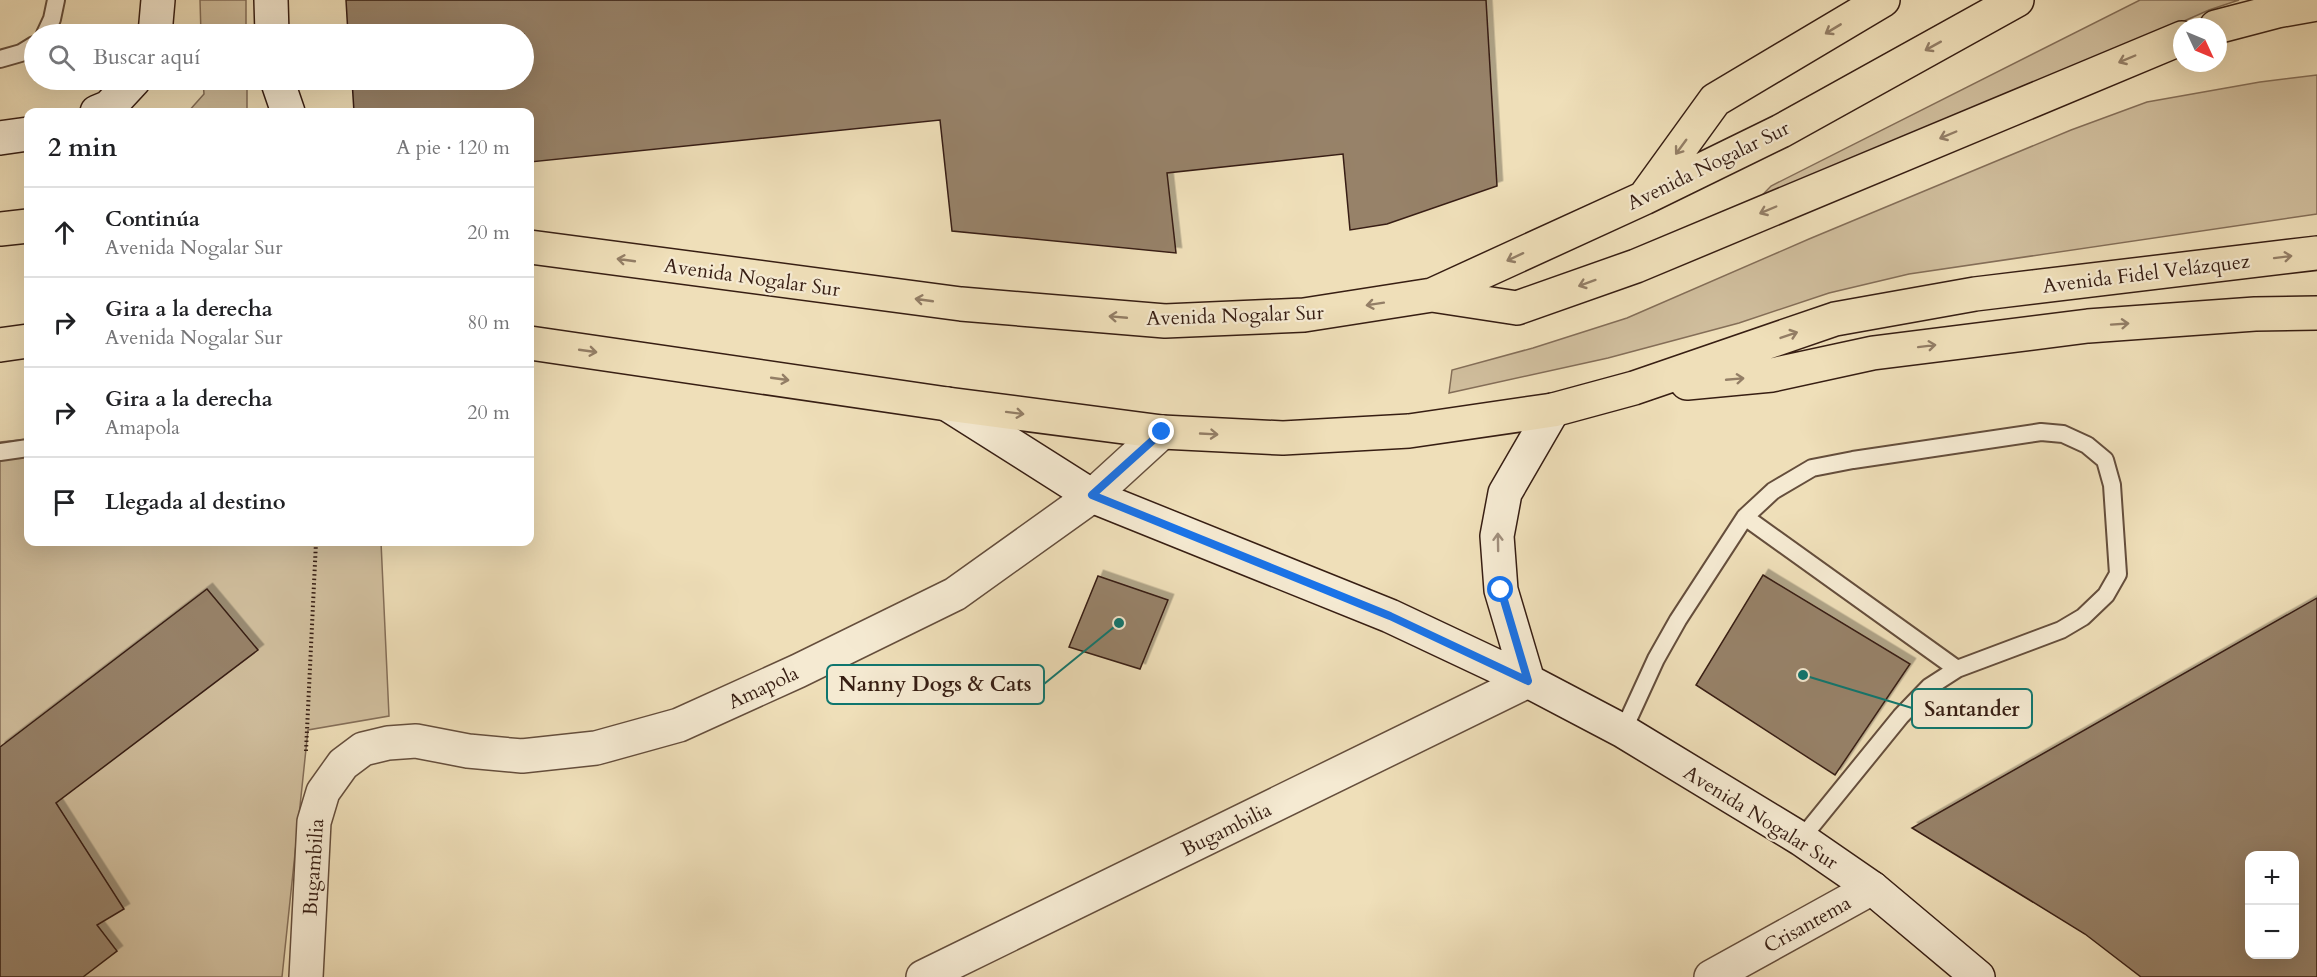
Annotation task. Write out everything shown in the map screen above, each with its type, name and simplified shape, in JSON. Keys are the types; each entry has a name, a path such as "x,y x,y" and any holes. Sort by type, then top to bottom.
{"highway":[{"path":"1644,198 1715,100 1883,0"},
{"name":"Avenida Nogalar Sur","path":"534,248 961,304 1165,321 1304,315 1432,295 1644,198 1781,131 2017,0"},
{"path":"2227,24 2277,11 2317,4"},
{"path":"1432,295 1517,308 1636,266 2173,42"},
{"path":"0,229 24,226"},
{"name":"Avenida Fidel Velázquez","path":"1975,294 2317,253"},
{"name":"Avenida Nogalar Sur","path":"534,344 947,404 1162,432 1294,438 1409,430 1552,410 1635,388 1835,319 1975,294"},
{"path":"1635,388 1772,375 1873,353 2088,326 2255,314 2317,313"},
{"path":"0,345 24,342"}],"street":[{"path":"156,24 158,0"},
{"path":"271,0 272,24"},
{"path":"107,108 125,90"},
{"path":"280,90 287,108"},
{"path":"0,138 24,135"},
{"name":"Avenida Nogalar Sur","path":"947,404 1092,495 1390,616 1528,681 1623,731 1801,839 1872,888 1978,977"},
{"path":"1528,681 1501,590 1497,536 1505,493 1552,410"},
{"name":"Amapola","path":"343,764 363,749 387,743 416,741 468,751 522,756 596,748 679,725 798,671 955,594 1092,495 1162,432"},
{"name":"Bugambilia","path":"923,977 1528,681"},
{"name":"Bugambilia","path":"306,977 314,822 322,792 343,764"},
{"name":"Crisantema","path":"1711,977 1872,888"}],"lane":[{"path":"50,24 56,0"},
{"path":"0,59 24,51"},
{"path":"1623,731 1656,659 1678,620 1745,517 1773,491 1812,468 2041,432 2063,434 2087,445 2105,460 2112,485 2118,574 2106,595 2083,617 2061,630 1957,669 1929,687 1901,716 1801,839"},
{"path":"0,452 24,449"},
{"path":"1745,517 1957,669"}],"shaded area":[{"path":"200,0 246,0 246,24 201,24"},
{"path":"2140,0 2239,0 2191,18 2173,18 2173,26 1741,217 1771,186"},
{"path":"2317,75 2317,214 1909,274 1829,293 1739,323 1608,358 1449,393 1452,370 1533,348 1627,318 2071,130 2147,102 2260,82"},
{"path":"204,90 247,90 247,108 192,108 204,94"},
{"path":"24,439 24,546 381,546 389,716 308,730 282,977 0,977 0,442"}],"building":[{"path":"346,0 1486,0 1497,186 1387,224 1350,230 1343,154 1167,173 1176,253 952,231 940,120 534,162 534,108 354,108 353,90 534,90 534,24 347,24"},
{"path":"1763,575 1910,664 1835,775 1696,685"},
{"path":"1098,576 1168,600 1140,669 1069,647"},
{"path":"207,589 258,650 56,803 124,909 97,925 117,951 83,977 0,977 0,747"},
{"path":"2317,598 2317,977 2141,977 2085,934 1912,828"}],"place":[{"name":"Nanny Dogs & Cats","path":"1119,623"},
{"name":"Santander","path":"1803,675"}],"route":[{"path":"1162,432 1092,495 1390,616 1528,681 1501,590"}]}
